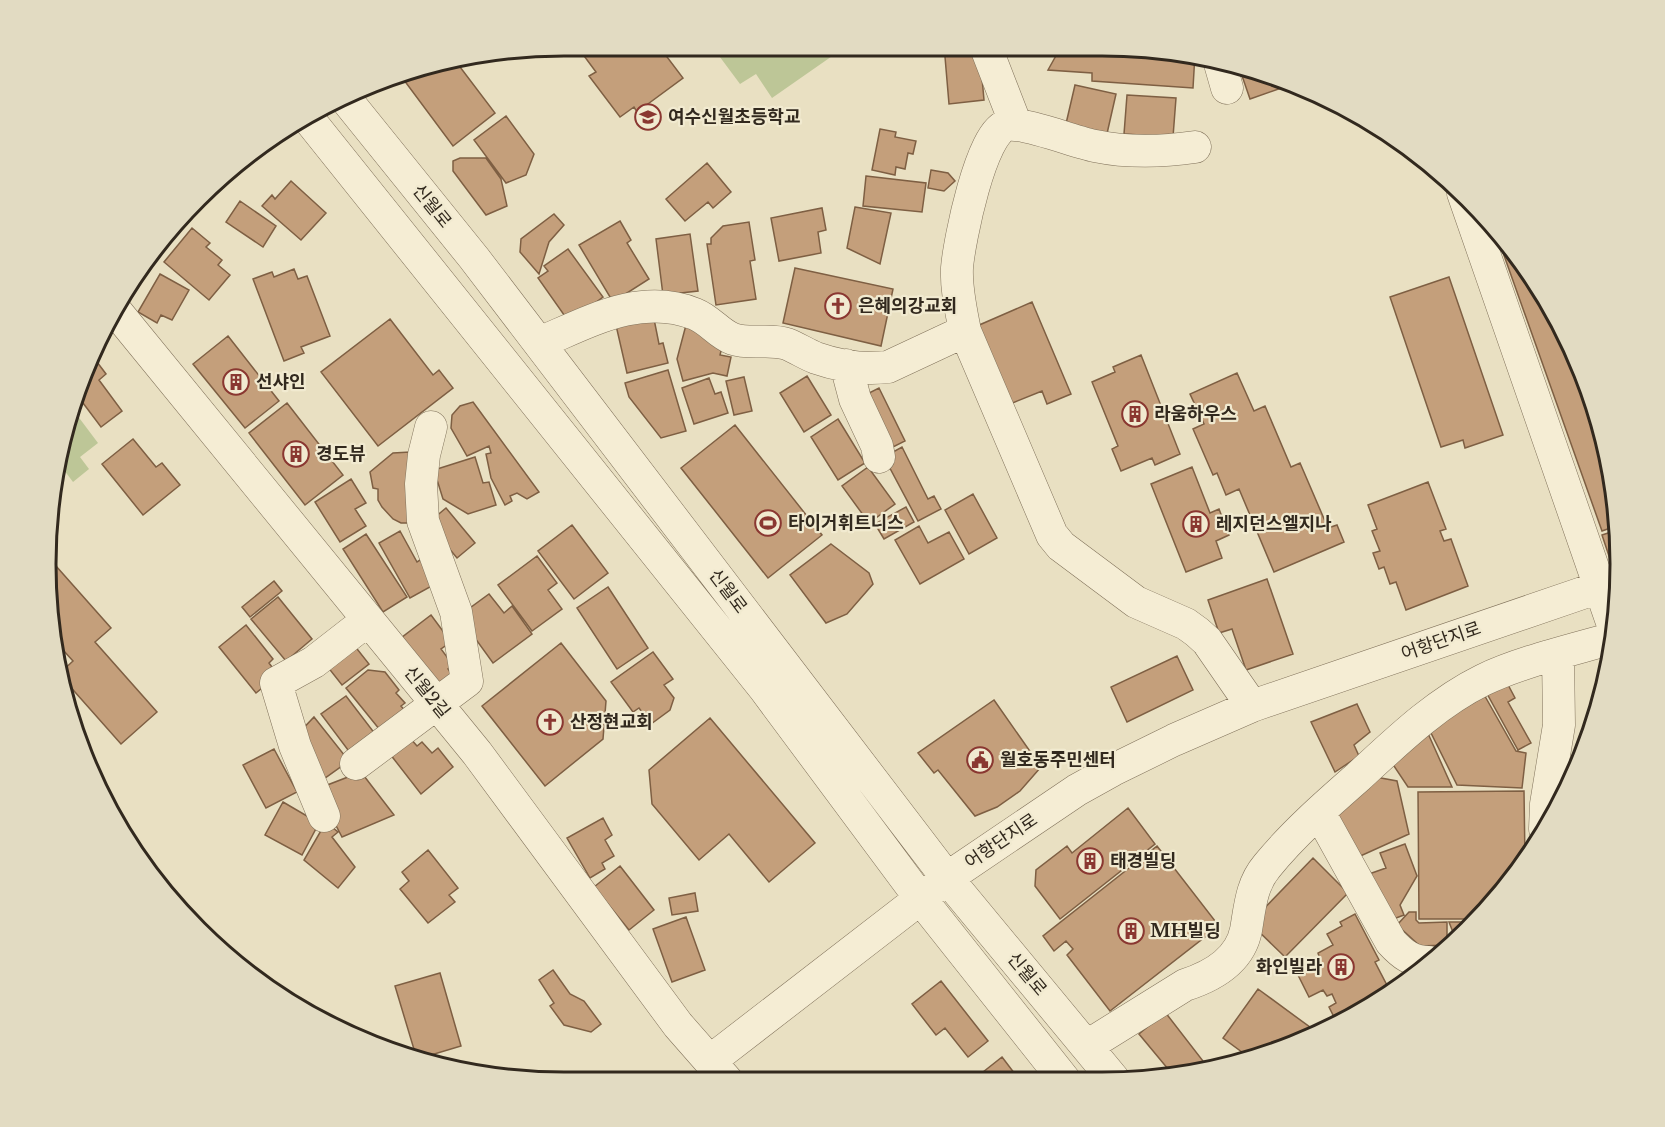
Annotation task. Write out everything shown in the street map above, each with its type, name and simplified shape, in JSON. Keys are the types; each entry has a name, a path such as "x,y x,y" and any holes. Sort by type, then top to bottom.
{"street":[{"path":"989,56 1016,125"},
{"name":"신월로","path":"349,103 474,258 947,878 1108,1072"},
{"name":"신월로","path":"312,123 764,688 920,898 1058,1072"},
{"path":"1195,147 1166,151 1132,151 1094,146 1016,125 1003,127 992,138 966,210 957,269 959,300 966,331 1052,535 1061,546 1136,602 1175,619 1197,632 1207,641 1252,706"},
{"path":"1471,215 1607,608"},
{"path":"539,343 620,310 636,306 662,307 697,315 732,339 749,342 782,342 818,358 868,368 888,367 966,331"},
{"name":"신월2길","path":"120,316 477,753 678,1025 719,1071"},
{"path":"846,365 855,399 877,446 879,457"},
{"path":"356,764 467,681 456,612 423,521 422,474 431,427"},
{"name":"어항단지로","path":"719,1071 920,898 1094,780 1199,728 1252,706 1600,587"},
{"path":"324,816 295,746 276,683 314,662 368,620"},
{"path":"1087,1046 1185,985 1203,979 1227,964 1242,942 1251,895 1266,866 1319,812 1436,710 1484,679 1603,641"},
{"path":"1546,809 1559,725 1558,654"},
{"path":"1319,812 1391,942 1401,953 1419,960"}],"green space":[{"path":"719,56 832,56 772,98 756,74 740,84"},
{"path":"78,416 98,443 80,457 89,469 73,482 64,470"}],"building":[{"name":"여수신월초등학교","path":"584,56 666,56 683,78 637,112 634,107 620,117 589,76 596,72"},
{"path":"945,56 980,56 984,100 949,104"},
{"path":"1056,56 1135,57 1194,64 1193,88 1092,81 1092,73 1048,70"},
{"path":"459,66 495,113 453,146 404,81"},
{"path":"1242,76 1281,88 1250,99"},
{"path":"1075,85 1116,94 1106,138 1065,128"},
{"path":"1127,95 1176,98 1173,137 1124,134"},
{"path":"506,116 534,154 526,175 506,183 474,140"},
{"path":"880,129 896,132 895,137 916,141 913,154 908,153 905,169 896,167 895,175 872,170"},
{"path":"460,158 486,158 501,179 507,206 486,215 453,171 453,161"},
{"path":"707,163 731,192 713,208 708,202 685,221 666,199"},
{"path":"931,170 948,173 955,181 944,191 928,188"},
{"path":"866,176 926,183 922,212 863,206"},
{"path":"291,181 326,213 301,240 262,206 272,195 275,199"},
{"path":"240,201 276,226 263,247 226,222"},
{"path":"855,207 891,213 880,264 847,248"},
{"path":"822,208 826,230 818,232 821,253 779,261 771,218"},
{"path":"554,214 564,225 549,242 539,274 520,252 521,239"},
{"path":"620,221 631,240 627,243 649,279 613,302 579,245"},
{"path":"749,222 755,260 750,261 756,299 716,305 707,244 711,244 711,238 723,226"},
{"path":"192,228 210,243 206,247 222,260 218,265 230,275 209,300 164,262"},
{"path":"690,234 698,291 663,295 656,239"},
{"path":"568,249 603,297 569,322 538,278 548,271 544,266"},
{"path":"1503,251 1524,281 1557,339 1583,400 1600,464 1605,497 1608,529 1602,531"},
{"name":"은혜의강교회","path":"795,268 893,289 881,346 783,323"},
{"path":"294,269 298,279 307,276 330,336 301,347 304,353 284,361 253,279 272,272 274,277"},
{"path":"160,274 189,290 172,320 161,315 157,323 138,312"},
{"path":"1449,277 1503,435 1465,448 1463,440 1441,447 1390,297"},
{"path":"1032,302 1071,394 1047,404 1042,391 1010,404 977,326"},
{"path":"390,319 433,375 439,370 453,388 378,446 321,372"},
{"path":"654,319 659,344 663,343 668,363 627,373 615,321"},
{"path":"686,325 722,347 720,355 731,357 727,376 713,373 683,381 677,359"},
{"name":"선샤인","path":"228,336 279,401 245,428 193,364"},
{"name":"라움하우스","path":"1141,355 1180,454 1155,465 1152,458 1121,471 1112,449 1118,446 1092,382 1115,372 1113,367"},
{"path":"97,362 106,374 99,380 122,411 101,427 82,401"},
{"path":"668,370 686,431 661,438 629,397 625,383"},
{"path":"1237,373 1254,411 1265,406 1291,467 1300,463 1328,528 1337,525 1344,542 1274,572 1239,489 1226,495 1217,473 1213,475 1193,429 1204,424 1190,394"},
{"path":"807,376 831,415 804,432 780,393"},
{"path":"744,377 752,411 734,415 726,381"},
{"path":"709,378 715,394 721,392 728,413 694,424 682,388"},
{"path":"879,388 905,441 885,451 859,398"},
{"path":"473,402 539,492 527,499 517,493 510,496 512,501 505,505 491,478 486,454 491,453 489,446 467,456 451,428 452,415 460,406"},
{"name":"경도뷰","path":"287,403 343,475 305,505 249,433"},
{"path":"838,419 865,463 838,480 811,437"},
{"path":"735,425 822,535 768,578 681,468"},
{"path":"133,439 156,467 162,463 180,485 143,515 102,464"},
{"path":"902,447 928,499 934,496 941,509 918,521 884,457"},
{"path":"410,452 410,523 401,523 393,519 382,507 378,500 378,489 373,488 370,472 393,453"},
{"path":"475,457 483,483 489,482 496,505 468,514 443,499 434,470"},
{"path":"868,467 895,504 869,523 842,486"},
{"name":"레지던스엘지나","path":"1192,467 1210,513 1219,509 1229,535 1216,541 1222,558 1186,572 1151,484"},
{"path":"351,479 366,503 355,509 366,526 340,542 315,502"},
{"path":"1428,482 1446,529 1440,531 1444,541 1451,539 1468,586 1406,610 1396,582 1390,584 1384,567 1379,569 1373,553 1380,551 1372,531 1377,529 1368,505"},
{"path":"973,494 997,538 969,554 945,510"},
{"path":"906,507 914,522 884,539 875,524"},
{"path":"446,508 475,543 457,558 428,523"},
{"path":"572,525 608,573 574,599 538,551"},
{"path":"919,526 928,543 949,532 964,559 920,584 895,540"},
{"path":"400,531 417,562 425,557 439,582 410,598 379,543"},
{"path":"1608,533 1610,558 1602,535"},
{"path":"366,534 407,597 383,612 343,549"},
{"path":"831,544 869,573 873,584 847,614 826,623 790,575"},
{"path":"537,556 557,583 548,590 562,609 532,631 498,585"},
{"path":"56,566 111,628 95,642 157,712 121,744 71,688 66,667 73,661 63,650"},
{"path":"1267,579 1293,654 1246,670 1232,629 1219,633 1208,600"},
{"path":"274,581 282,591 250,617 242,607"},
{"path":"608,587 648,648 617,669 577,608"},
{"path":"489,594 504,613 512,606 532,634 493,663 459,616"},
{"path":"278,597 312,639 286,661 251,619"},
{"path":"431,615 451,642 441,649 453,665 448,669 453,676 438,688 401,638"},
{"path":"246,625 273,659 269,663 278,675 256,693 219,647"},
{"path":"350,640 369,664 342,685 323,661"},
{"name":"산정현교회","path":"561,643 606,701 603,739 545,786 482,706"},
{"path":"653,652 673,679 664,685 674,698 670,710 651,724 639,708 633,712 611,682"},
{"path":"1177,656 1193,690 1127,722 1111,687"},
{"path":"368,670 385,672 399,690 396,693 405,703 401,706 409,715 384,735 346,688"},
{"path":"1505,679 1515,698 1508,702 1531,743 1518,750 1485,690"},
{"path":"1482,691 1516,751 1526,753 1522,788 1457,785 1428,727"},
{"path":"346,696 379,739 354,758 321,714"},
{"name":"월호동주민센터","path":"994,700 1041,767 1020,791 997,807 975,816 938,770 934,773 918,753"},
{"path":"1357,704 1370,732 1354,745 1359,756 1335,772 1311,722"},
{"path":"314,717 349,761 318,783 296,736"},
{"path":"710,718 815,843 769,882 729,834 699,860 652,804 649,770"},
{"path":"1426,729 1452,787 1408,787 1390,760"},
{"path":"410,738 417,746 422,742 432,753 438,748 453,767 421,794 390,754"},
{"path":"274,749 297,792 266,808 243,765"},
{"path":"361,772 394,815 342,837 317,789"},
{"path":"1370,776 1397,781 1409,834 1356,858 1335,812"},
{"path":"1524,791 1525,845 1505,873 1465,919 1419,919 1418,792"},
{"path":"283,802 319,823 302,855 265,835"},
{"name":"태경빌딩","path":"1128,808 1155,844 1060,919 1035,886 1036,870 1067,846 1072,853"},
{"path":"603,818 612,835 605,840 614,856 602,863 605,869 590,878 567,838"},
{"path":"326,822 338,832 332,837 355,867 338,888 304,860"},
{"path":"1405,844 1417,876 1400,905 1404,915 1388,921 1369,874 1386,868 1380,853"},
{"name":"MH빌딩","path":"1157,846 1219,926 1110,1011 1067,955 1073,949 1066,941 1054,951 1043,936"},
{"path":"428,850 458,888 449,895 455,902 428,923 400,889 409,881 402,872"},
{"path":"1313,858 1348,893 1285,957 1250,923"},
{"path":"620,866 654,910 629,930 594,887"},
{"path":"695,893 698,911 672,915 669,898"},
{"path":"1409,912 1416,912 1416,920 1419,923 1447,922 1447,935 1436,945 1420,946 1397,925"},
{"name":"화인빌라","path":"1355,914 1379,960 1375,962 1386,984 1333,1015 1329,1007 1336,1003 1332,994 1327,996 1323,990 1309,997 1296,971 1320,959 1318,953 1333,945 1327,934 1342,926 1340,922"},
{"path":"686,917 705,970 672,982 653,929"},
{"path":"1449,922 1462,922 1461,923 1452,931"},
{"path":"553,970 570,994 584,1001 601,1024 591,1032 564,1025 550,1006 554,1003 539,980"},
{"path":"440,973 461,1046 433,1054 414,1049 395,986"},
{"path":"941,981 988,1041 968,1057 945,1028 936,1035 912,1004"},
{"path":"1258,989 1309,1027 1265,1045 1241,1052 1223,1038"},
{"path":"1165,1012 1203,1061 1166,1067 1139,1034"},
{"path":"1002,1057 1013,1072 983,1072"}],"place":[{"name":"여수신월초등학교","path":"648,117"},
{"name":"은혜의강교회","path":"838,306"},
{"name":"선샤인","path":"236,382"},
{"name":"라움하우스","path":"1135,414"},
{"name":"경도뷰","path":"296,454"},
{"name":"타이거휘트니스","path":"768,523"},
{"name":"레지던스엘지나","path":"1196,524"},
{"name":"산정현교회","path":"550,722"},
{"name":"월호동주민센터","path":"980,760"},
{"name":"태경빌딩","path":"1090,861"},
{"name":"MH빌딩","path":"1131,931"},
{"name":"화인빌라","path":"1341,967"}]}
